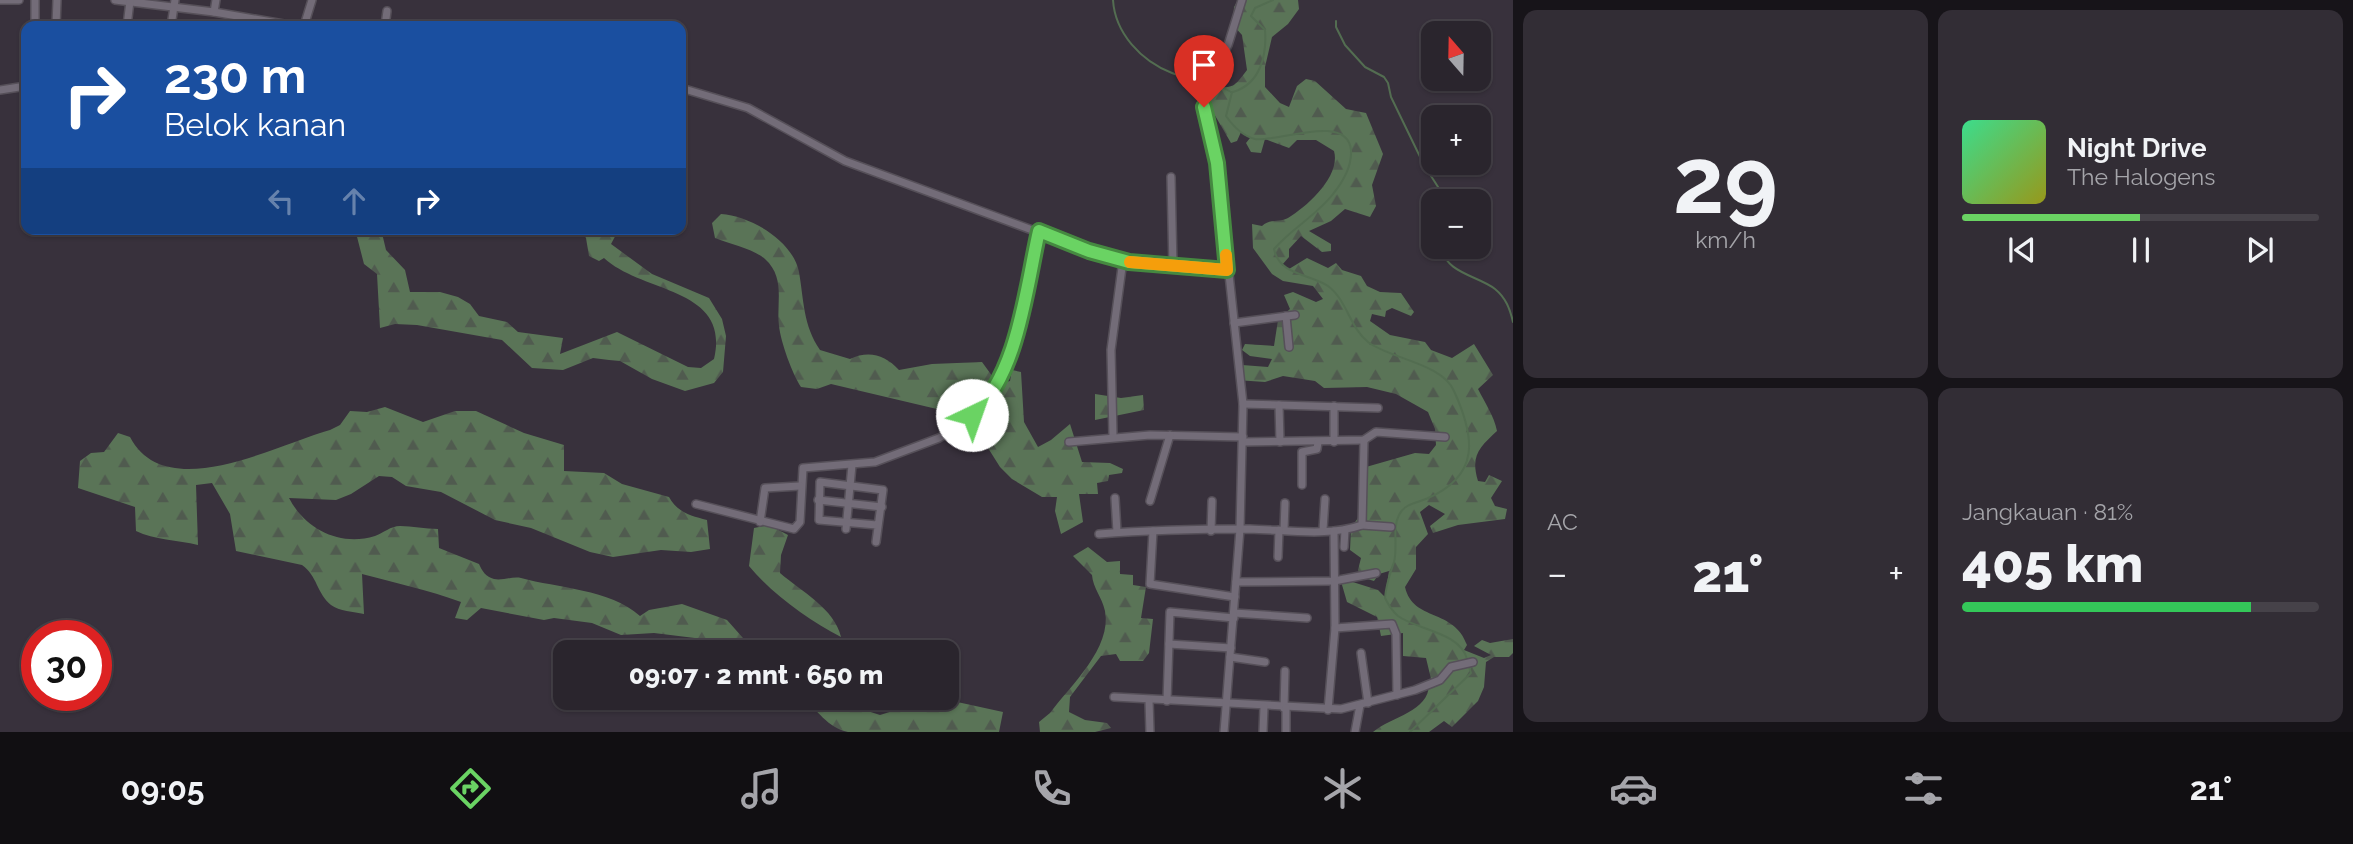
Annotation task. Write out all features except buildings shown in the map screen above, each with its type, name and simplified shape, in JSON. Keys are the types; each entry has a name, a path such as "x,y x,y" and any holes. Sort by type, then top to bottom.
{"street":[{"path":"0,1 19,0"},
{"path":"35,21 36,0"},
{"path":"56,21 57,0"},
{"path":"115,0 175,3 195,10 262,21"},
{"path":"195,10 196,0"},
{"path":"214,12 216,0"},
{"path":"306,21 313,0"},
{"path":"1224,732 1240,529 1243,404 1217,163 1205,116 1205,94 1228,45 1242,0"},
{"path":"128,21 131,1"},
{"path":"172,21 175,3"},
{"path":"385,21 387,11"},
{"path":"244,21 245,17"},
{"path":"0,90 21,87"},
{"path":"686,89 748,108 845,161 1089,251 1173,268 1227,270"},
{"path":"1171,177 1173,268"},
{"path":"696,504 794,529 799,527 803,468 830,463 852,465 875,462 939,438 960,426 995,390 1010,353 1039,231"},
{"path":"1112,437 1111,350 1123,260"},
{"path":"1234,323 1294,315"},
{"path":"1286,316 1289,347"},
{"path":"1243,404 1378,408"},
{"path":"1279,405 1280,442"},
{"path":"1334,406 1334,442"},
{"path":"1069,442 1170,435 1280,442 1334,442 1364,440 1376,432 1445,437"},
{"path":"1150,501 1170,435"},
{"path":"1362,525 1364,440"},
{"path":"1302,485 1302,452 1317,449 1318,442"},
{"path":"847,525 852,465"},
{"path":"876,542 883,490 820,482 820,520 847,525 877,525"},
{"path":"760,522 765,488 800,486"},
{"path":"1115,498 1117,532"},
{"path":"1324,530 1325,499"},
{"path":"818,500 882,507"},
{"path":"1211,531 1212,501"},
{"path":"1278,557 1285,503"},
{"path":"1099,534 1240,529 1334,531 1362,525 1391,527"},
{"path":"1344,547 1345,530"},
{"path":"1153,531 1150,584 1235,597"},
{"path":"1328,710 1335,628 1334,531"},
{"path":"1236,582 1334,581 1376,573"},
{"path":"1167,701 1170,616 1174,610 1307,618"},
{"path":"1335,628 1392,624 1396,634 1398,695"},
{"path":"1169,644 1231,648"},
{"path":"1355,732 1364,704 1361,653"},
{"path":"1230,657 1265,662"},
{"path":"1115,697 1328,710 1364,704 1433,684 1455,666 1473,662"},
{"path":"1285,671 1286,732"},
{"path":"1149,700 1150,732"},
{"path":"1263,732 1264,707"}],"green space":[{"path":"1238,0 1298,0 1299,9 1288,24 1272,37 1265,67 1265,87 1280,103 1289,107 1297,86 1306,79 1315,81 1346,109 1366,113 1383,154 1372,185 1376,206 1370,217 1345,209 1331,221 1309,231 1331,244 1331,251 1322,252 1301,236 1289,249 1289,257 1282,265 1289,269 1307,258 1328,268 1336,263 1342,270 1361,276 1367,286 1380,292 1401,293 1414,312 1411,316 1392,308 1386,311 1385,317 1372,314 1370,321 1390,335 1425,342 1431,350 1452,358 1474,344 1493,375 1478,389 1497,431 1478,452 1475,464 1478,481 1485,482 1489,475 1502,481 1491,498 1495,506 1507,509 1505,519 1458,525 1433,533 1430,526 1445,514 1429,505 1420,512 1428,534 1416,547 1416,569 1405,587 1416,606 1453,625 1461,633 1467,645 1464,650 1484,658 1491,655 1474,646 1482,640 1490,643 1513,639 1513,653 1509,657 1494,657 1486,662 1484,687 1478,701 1452,727 1444,721 1429,732 1373,732 1416,707 1423,701 1429,684 1432,683 1426,658 1403,656 1403,633 1381,636 1377,617 1347,602 1340,578 1378,590 1385,597 1389,571 1379,574 1374,581 1361,577 1358,570 1361,558 1350,550 1351,528 1360,515 1366,467 1415,453 1429,454 1436,445 1435,429 1428,412 1396,394 1367,387 1324,388 1315,381 1283,376 1265,382 1236,380 1236,373 1242,365 1268,367 1272,359 1250,356 1242,350 1245,344 1274,346 1278,320 1290,309 1284,295 1293,292 1316,302 1323,299 1313,286 1283,281 1272,274 1253,248 1252,224 1262,226 1296,213 1328,180 1335,161 1334,151 1316,140 1297,140 1289,148 1265,139 1261,153 1251,152 1246,143 1250,138 1241,132 1237,141 1231,143 1206,100 1213,88 1233,85 1247,70 1242,35 1233,25 1234,7"},
{"path":"721,214 757,225 788,250 799,272 807,322 820,350 850,359 864,355 876,356 899,370 932,364 982,362 998,384 1010,381 1012,370 1021,372 1024,422 1038,447 1070,424 1082,462 1110,463 1123,469 1122,473 1109,475 1108,481 1097,483 1098,494 1079,494 1083,522 1061,534 1055,511 1057,497 1042,497 1012,479 1000,467 976,429 958,414 831,384 817,389 801,387 780,333 776,274 760,255 715,238 712,223"},
{"path":"357,235 382,235 386,250 405,270 410,292 440,292 458,297 470,304 479,316 507,322 518,332 563,338 560,354 617,332 688,367 701,368 714,359 716,335 709,318 697,305 621,270 604,258 599,261 589,256 584,235 616,235 611,244 652,274 709,298 722,319 726,336 723,372 714,383 685,391 652,379 620,361 593,358 563,370 532,368 502,340 417,325 395,324 380,328 377,274 364,264"},
{"path":"1095,394 1121,398 1143,395 1144,410 1095,420"},
{"path":"385,407 423,422 455,411 476,411 524,433 564,445 564,471 604,473 622,484 669,497 680,510 707,520 710,549 691,552 661,550 613,557 590,552 531,528 495,520 441,492 406,486 392,477 379,476 336,500 289,498 304,519 314,527 325,533 349,539 375,536 397,526 438,529 439,548 479,564 491,578 518,578 599,595 628,607 640,616 649,610 682,604 727,620 746,640 705,640 654,633 621,635 592,623 554,618 544,620 481,608 467,620 455,618 461,602 362,574 364,614 342,610 326,601 311,574 302,565 236,551 230,514 212,483 196,485 198,545 136,531 135,507 78,488 80,461 91,453 104,452 118,433 130,437 147,457 169,467 195,469 253,457 330,430 340,425 350,411 367,412"},
{"path":"769,525 788,535 781,555 780,573 825,609 838,627 841,637 792,606 749,566 754,528"},
{"path":"1088,547 1107,562 1120,561 1120,574 1133,575 1133,585 1146,587 1141,618 1153,619 1149,653 1143,661 1120,661 1116,654 1101,656 1070,697 1069,712 1085,720 1107,723 1111,728 1095,732 1040,732 1039,722 1050,713 1088,665 1106,625 1104,606 1092,575 1073,556"},
{"path":"959,702 1003,712 999,732 848,732 828,722 815,710 864,710 880,715 896,710 959,710"}],"waterway":[{"path":"1113,0 1124,34 1140,53 1172,73 1209,81"},
{"path":"1233,92 1250,83 1260,68 1265,50 1265,30 1251,16 1255,8 1273,0"},
{"path":"1336,21 1336,27 1345,45 1365,67 1384,77 1388,83 1391,97 1424,165 1439,189"},
{"path":"1215,83 1231,92"},
{"path":"1232,92 1226,116 1238,130 1250,138 1265,139 1324,131 1337,133 1347,139 1351,156 1343,179 1326,202 1274,249 1277,258 1296,273 1328,286 1368,342 1439,374 1454,391 1469,439 1469,454 1465,467 1457,479 1444,490 1401,511 1397,520 1395,556 1385,598 1398,616 1447,637 1463,650 1467,659"},
{"path":"1446,259 1463,273 1499,292 1507,304 1513,322"},
{"path":"1410,732 1471,673 1468,664"}],"slow traffic":[{"path":"1130,262 1173,268 1227,270 1226,255"}],"route":[{"path":"972,415 995,390 1010,353 1039,231 1089,251 1129,262 1173,268 1227,270 1217,163 1204,107"}]}
